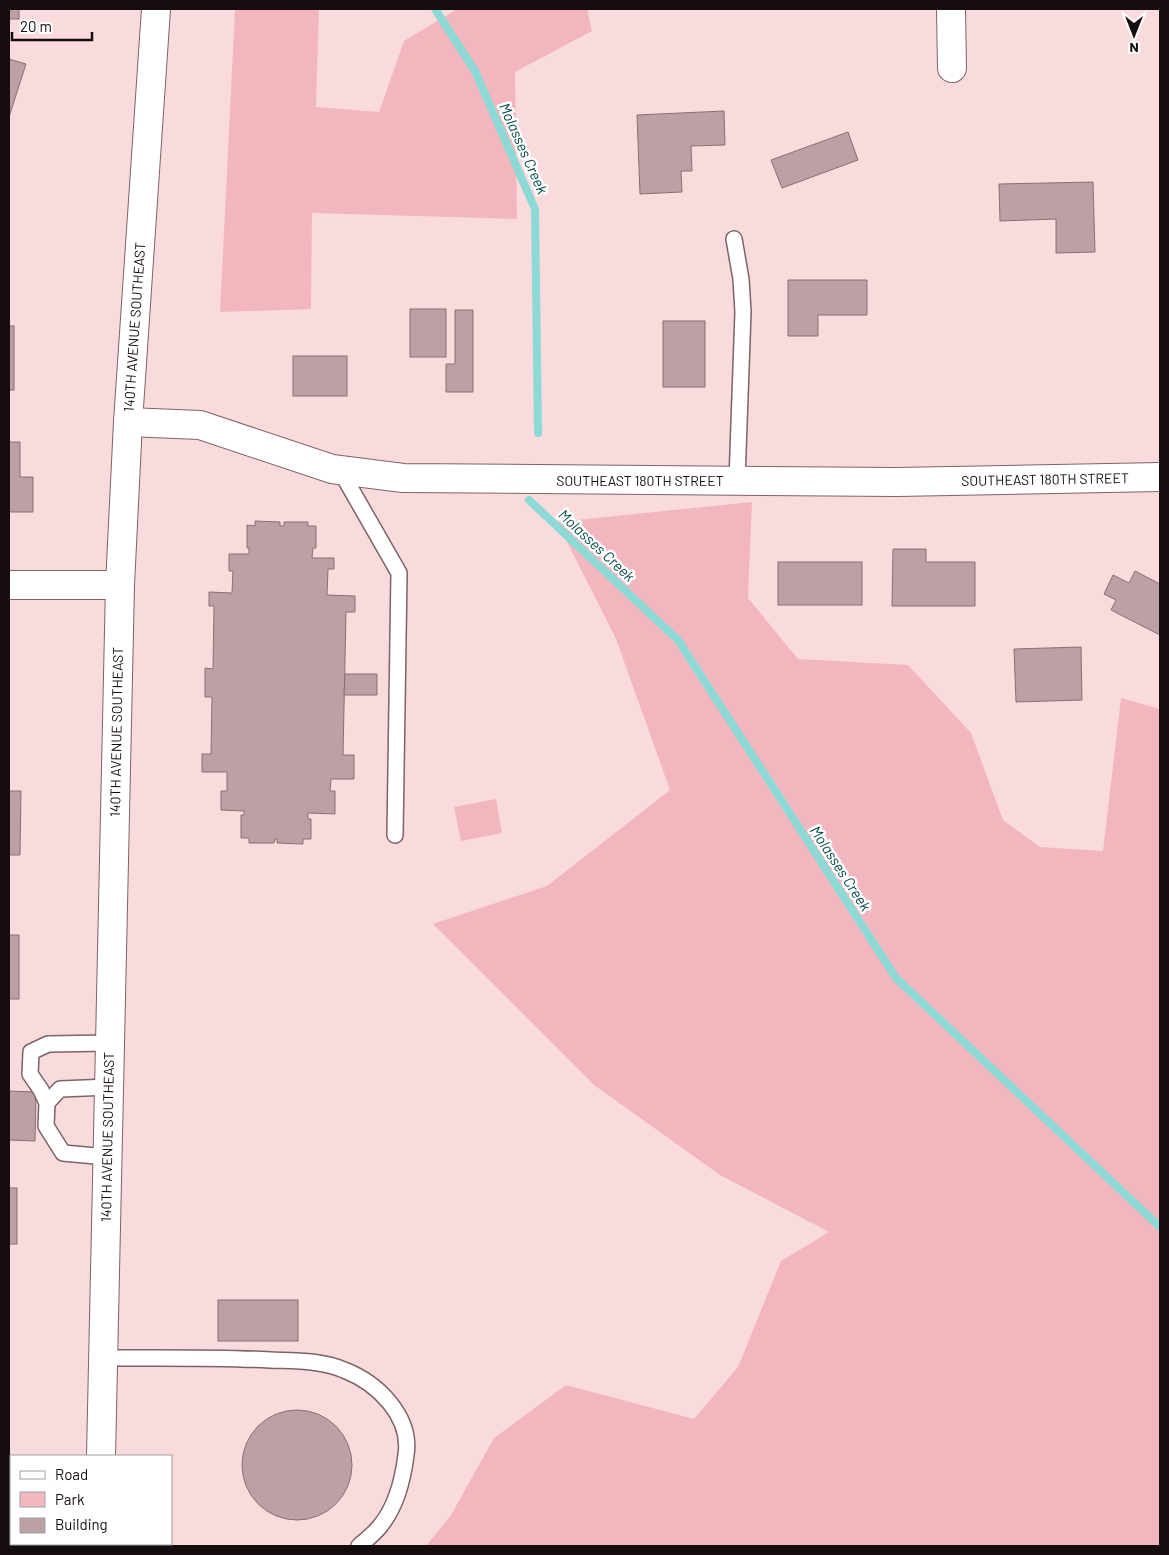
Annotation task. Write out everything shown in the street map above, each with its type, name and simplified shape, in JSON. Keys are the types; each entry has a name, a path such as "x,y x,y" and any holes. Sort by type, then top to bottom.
{"main road":[{"name":"140TH AVENUE SOUTHEAST","path":"101,1455 120,585 128,422 156,9"},
{"path":"951,9 952,68"},
{"name":"SOUTHEAST 180TH STREET","path":"128,422 200,425 332,469 403,478 914,481 1160,477"},
{"path":"9,585 120,585"}],"lane":[{"path":"734,239 741,279 743,312 737,480"},
{"path":"340,470 399,573 396,835"},
{"path":"107,1156 63,1153 46,1126 47,1103 30,1074 31,1052 48,1044 110,1043"},
{"path":"47,1103 60,1089 109,1087"},
{"path":"103,1358 238,1358 311,1362 344,1369 368,1382 386,1398 399,1416 408,1444 403,1480 393,1505 381,1526 359,1546"}],"green space":[{"path":"235,9 319,9 316,107 379,112 404,41 457,9 587,9 592,31 515,72 517,219 312,213 311,309 220,312"},
{"path":"752,502 748,598 798,659 908,665 971,733 1003,820 1040,847 1103,851 1121,698 1160,709 1160,1546 426,1546 451,1515 494,1438 566,1385 694,1419 738,1367 781,1261 829,1232 720,1175 594,1085 433,924 547,886 670,790 616,639 557,522"},
{"path":"496,799 502,833 461,841 454,807"}],"building":[{"path":"9,9 19,9 19,19 9,19"},
{"path":"9,59 26,64 9,117"},
{"path":"724,111 725,145 691,146 692,171 681,171 682,192 640,194 637,115"},
{"path":"848,132 858,160 782,188 771,160"},
{"path":"1093,182 1095,252 1056,253 1056,219 1000,221 999,184"},
{"path":"788,280 867,280 867,315 818,315 818,336 788,336"},
{"path":"410,309 446,309 446,357 410,357"},
{"path":"455,310 473,310 473,392 446,392 446,364 455,364"},
{"path":"663,321 705,321 705,387 663,387"},
{"path":"9,326 14,326 14,390 9,390"},
{"path":"293,356 347,356 347,396 293,396"},
{"path":"9,442 20,442 20,477 33,477 33,512 9,512"},
{"path":"255,521 280,522 280,526 284,526 284,522 308,522 308,526 316,526 316,548 313,548 312,558 334,558 334,569 328,569 327,595 355,596 355,612 346,612 343,755 354,755 354,779 331,779 330,791 335,791 335,814 308,813 308,819 311,819 311,839 303,839 303,844 277,843 277,839 275,839 274,843 249,843 249,838 241,838 241,815 244,815 244,811 221,810 221,791 227,791 227,772 202,772 202,754 211,754 212,697 205,697 205,668 213,669 214,606 209,606 209,592 232,593 233,571 229,571 229,554 249,554 249,548 247,548 247,525 255,526"},
{"path":"893,549 926,549 926,562 975,562 975,606 892,606"},
{"path":"778,562 862,562 862,605 778,605"},
{"path":"1135,571 1160,584 1160,635 1111,610 1116,600 1104,594 1113,575 1129,583"},
{"path":"1081,647 1082,700 1016,702 1014,649"},
{"path":"345,674 377,674 377,695 344,695"},
{"path":"9,791 21,791 20,855 9,855"},
{"path":"9,935 19,935 19,999 9,999"},
{"path":"9,1091 36,1092 35,1141 9,1140"},
{"path":"9,1188 17,1188 17,1244 9,1244"},
{"path":"218,1300 298,1300 298,1341 218,1341"},
{"path":"297,1410 318,1414 336,1426 348,1444 352,1465 348,1486 336,1504 318,1516 297,1520 276,1516 258,1504 246,1486 242,1465 246,1444 258,1426 276,1414"}],"waterway":[{"name":"Molasses Creek","path":"435,9 475,71 535,209 538,433"},
{"name":"Molasses Creek","path":"529,500 678,640 896,978 1160,1227"}]}
